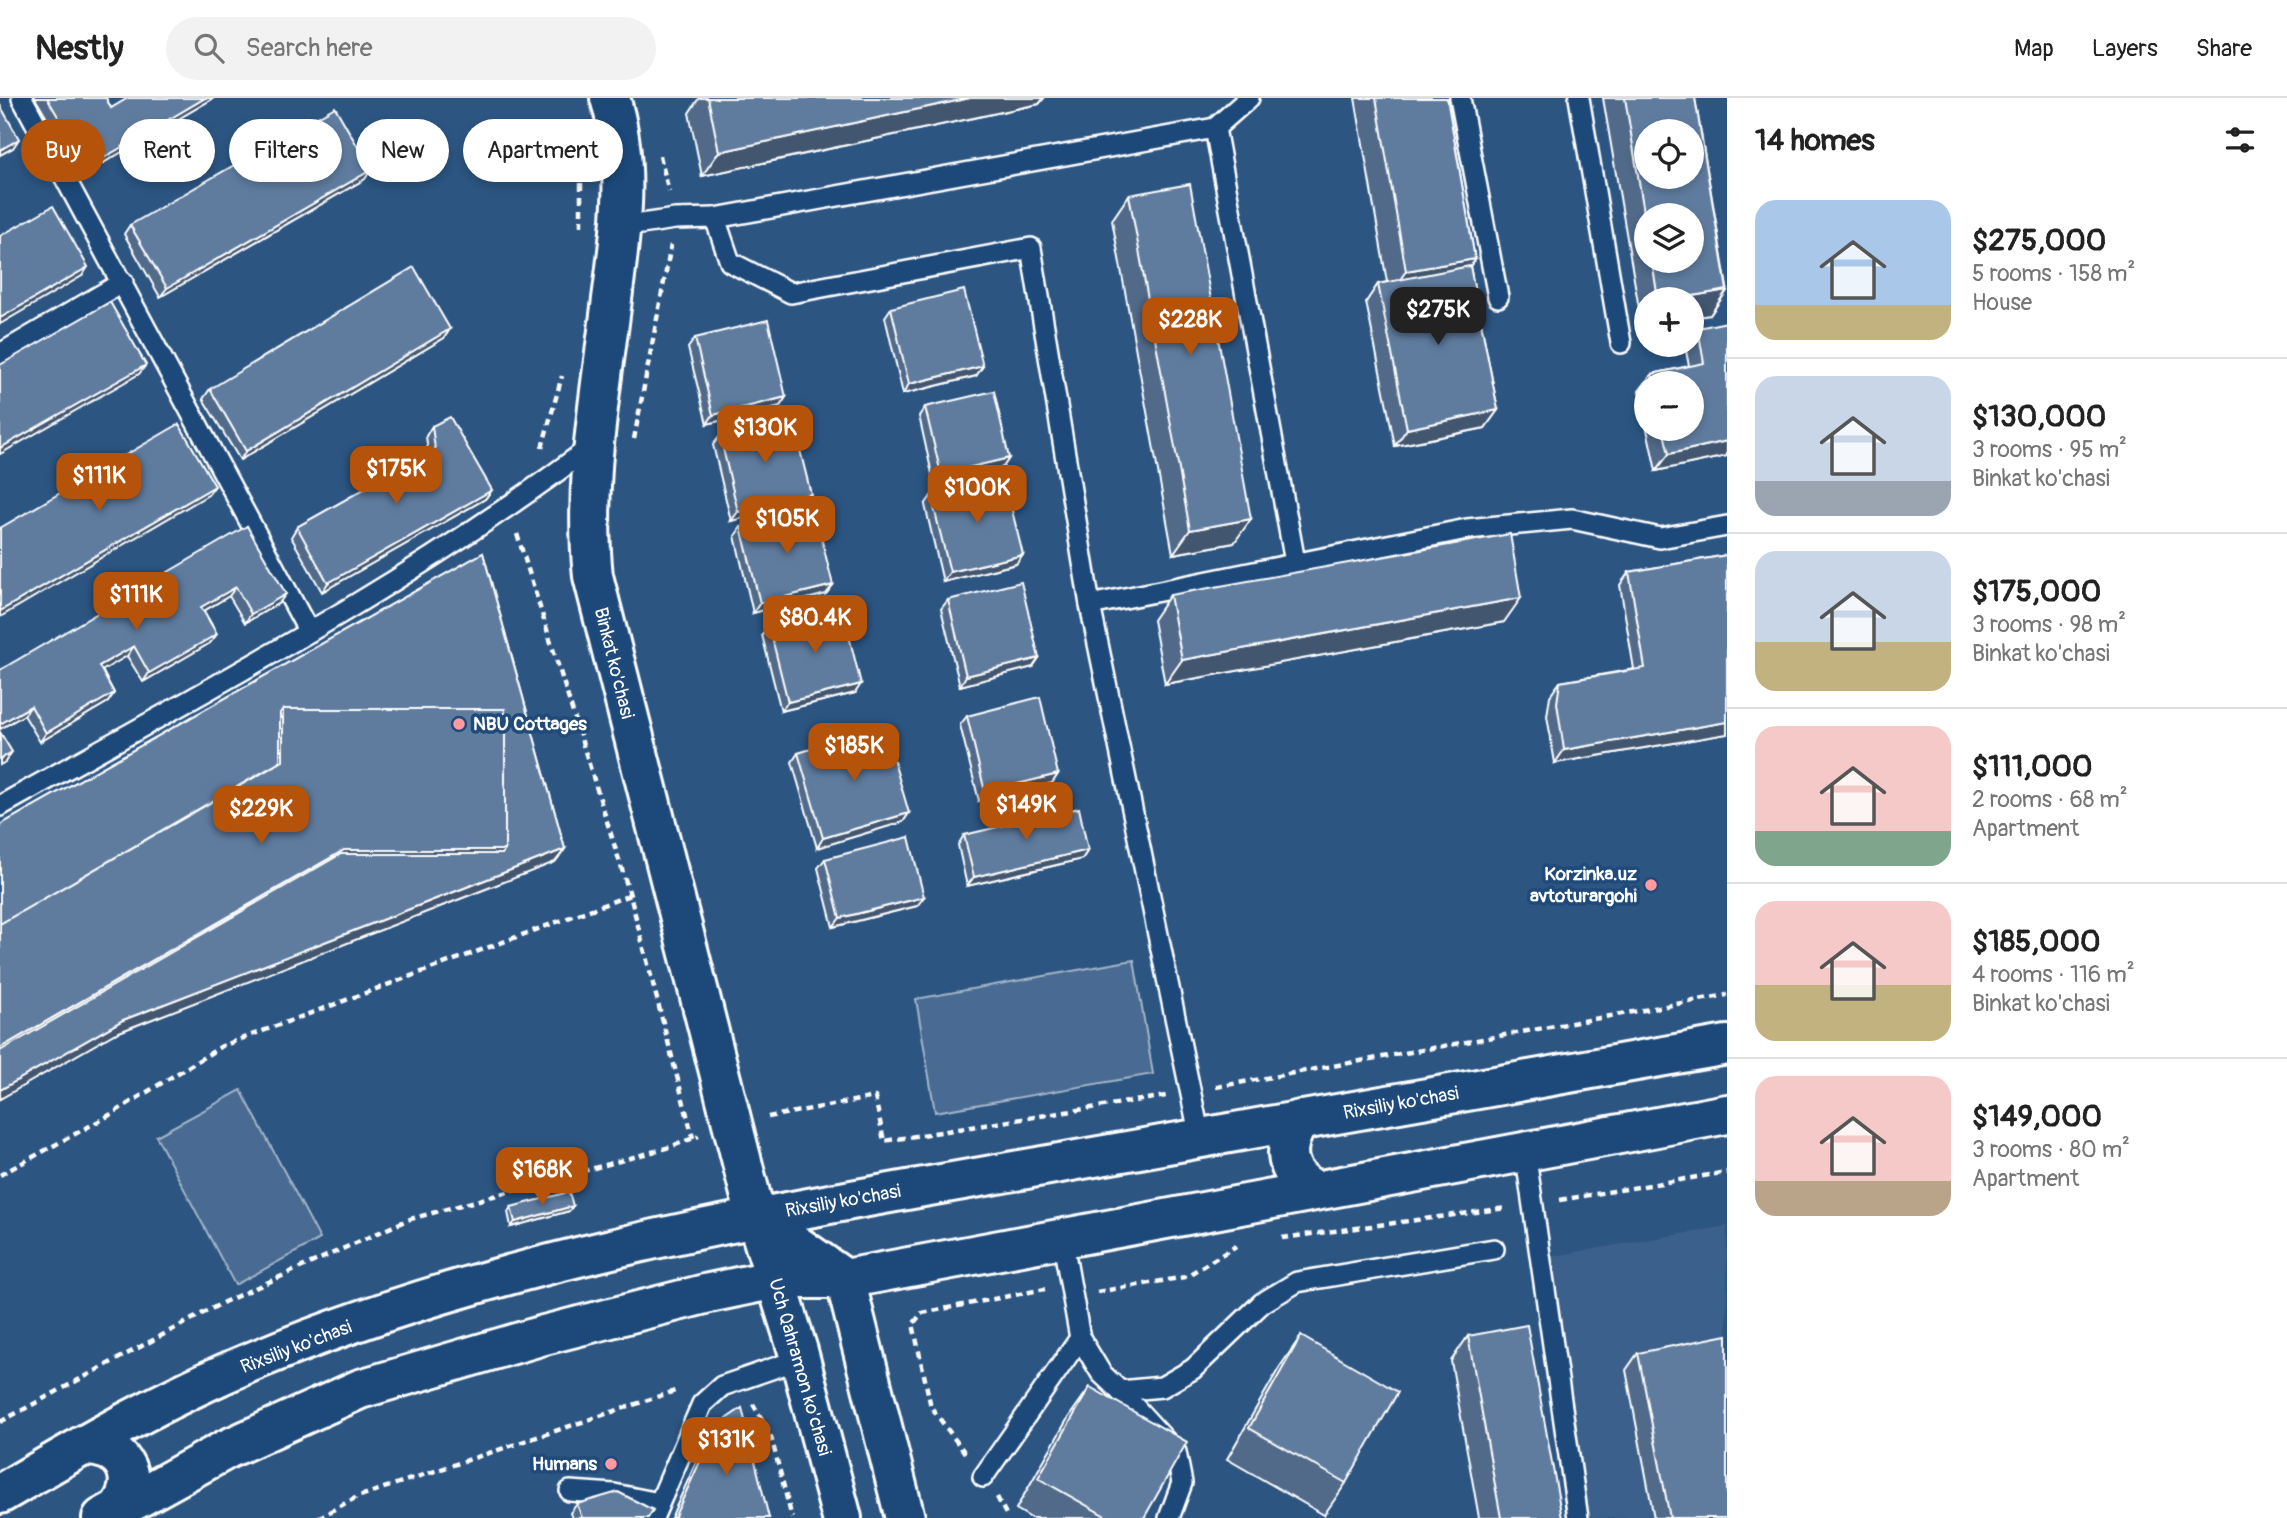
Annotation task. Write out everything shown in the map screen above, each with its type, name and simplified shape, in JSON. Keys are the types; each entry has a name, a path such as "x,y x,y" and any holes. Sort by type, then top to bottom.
{"main road":[{"name":"Binkat ko'chasi","path":"610,98 621,153 621,227 594,444 589,519 597,594 756,1217"},
{"name":"Rixsiliy ko'chasi","path":"0,1494 138,1415 257,1360 393,1311 550,1264 756,1217 1727,1045"},
{"path":"110,1513 227,1449 360,1389 544,1335 776,1279 845,1279 1727,1114"},
{"path":"1300,1120 1289,1138 1286,1160 1296,1177 1314,1191"},
{"path":"756,1217 845,1279 905,1518"},
{"name":"Uch Qahramon ko'chasi","path":"756,1217 800,1359 842,1518"},
{"path":"82,1446 108,1449 126,1467 130,1488 110,1513"}],"lane":[{"path":"22,98 309,632"},
{"path":"621,227 675,219 715,218 1215,128 1249,98"},
{"path":"1460,98 1497,297"},
{"path":"1579,98 1621,344"},
{"path":"1215,128 1295,562"},
{"path":"715,218 730,262 791,293 1031,248 1090,605 1200,1138"},
{"path":"0,354 123,282"},
{"path":"0,806 309,632 530,493 594,444"},
{"path":"1090,605 1466,529 1572,519 1660,538 1727,526"},
{"path":"1525,1151 1578,1518"},
{"path":"1062,1237 1080,1338 1101,1373 1176,1452 1182,1483 1169,1518"},
{"path":"1120,1391 1162,1387 1193,1369 1262,1303 1297,1282 1494,1249"},
{"path":"983,1477 1080,1338"},
{"path":"570,1491 614,1494 656,1510 702,1404 722,1386 800,1359"}],"path":[{"path":"633,446 675,219"},
{"path":"0,1175 108,1116 222,1046 630,895"},
{"path":"0,1422 224,1302 407,1220 766,1117 875,1097 884,1141 1190,1092 1727,995"},
{"path":"1279,1238 1534,1204 1727,1172"},
{"path":"1008,1518 1006,1509 931,1407 913,1324 922,1313 1070,1284 1099,1292 1185,1276 1239,1244"},
{"path":"739,1380 770,1433 792,1518"},
{"path":"318,1518 357,1497 687,1387"}],"shaded area":[{"path":"1134,960 1153,1074 935,1112 916,999"},
{"path":"241,1090 320,1239 235,1285 156,1136"},
{"path":"1727,1226 1727,1518 1583,1518 1542,1258"}],"building":[{"path":"47,98 106,98 111,108 128,98 205,98 169,119 119,119 119,149 105,157 105,119 59,119"},
{"path":"708,98 970,98 719,152"},
{"path":"1376,98 1447,98 1475,259 1406,271"},
{"path":"1625,98 1695,98 1698,119 1634,119 1634,152"},
{"path":"0,105 19,139 0,150"},
{"path":"335,107 342,119 314,119"},
{"path":"342,119 356,144 356,179 167,288 130,225 205,182 215,182 215,176 229,168 229,182 342,182"},
{"path":"1704,152 1727,290 1704,294 1704,287 1656,287 1654,273 1704,273 1704,203 1642,203 1640,189 1704,189"},
{"path":"1190,184 1251,519 1190,530 1129,195"},
{"path":"53,206 88,267 0,318 0,236"},
{"path":"1470,266 1498,410 1407,429 1378,284"},
{"path":"414,267 450,329 246,451 210,389"},
{"path":"964,290 983,366 909,384 891,308"},
{"path":"110,302 146,365 0,448 0,365"},
{"path":"768,320 786,397 713,415 695,338"},
{"path":"1727,322 1727,441 1669,454 1666,441 1704,441 1704,371 1666,371 1704,363 1704,327"},
{"path":"994,391 1009,458 941,474 925,407"},
{"path":"450,417 492,490 328,583 297,527 435,449 432,426"},
{"path":"792,418 811,494 738,512 720,436"},
{"path":"179,424 215,486 0,611 0,528"},
{"path":"1004,478 1023,555 950,572 931,496"},
{"path":"814,509 833,585 760,603 741,527"},
{"path":"247,526 286,594 251,614 236,587 201,607 217,634 149,673 134,646 99,666 114,693 46,733 31,706 0,724 0,670"},
{"path":"1510,534 1521,598 1182,660 1170,595"},
{"path":"483,553 565,849 123,1020 0,1090 0,1051 341,854 502,854 505,850 505,709 283,709 280,713 280,762 0,924 0,825"},
{"path":"1727,555 1727,722 1564,750 1557,703 1560,682 1645,668 1629,572"},
{"path":"1021,582 1039,658 966,676 948,600"},
{"path":"842,608 861,684 788,702 769,626"},
{"path":"1040,697 1058,774 985,792 967,716"},
{"path":"283,709 505,709 505,850 344,850 0,1048 0,924 283,761"},
{"path":"884,727 909,813 823,838 798,753"},
{"path":"0,732 12,752 0,759"},
{"path":"1079,808 1088,850 974,877 964,835"},
{"path":"909,837 924,897 840,918 825,859"},
{"path":"569,1192 573,1206 515,1222 511,1207"},
{"path":"1527,1325 1562,1518 1501,1518 1468,1336"},
{"path":"1727,1335 1727,1518 1670,1518 1638,1353"},
{"path":"1301,1336 1398,1392 1346,1483 1249,1428"},
{"path":"1090,1387 1187,1442 1144,1518 1109,1518 1038,1478"},
{"path":"742,1408 769,1518 674,1518 717,1425"},
{"path":"618,1492 653,1510 648,1518 582,1518 577,1504"}],"place":[{"name":"NBU Cottages","path":"459,724"},
{"name":"Korzinka.uz avtoturargohi","path":"1651,885"},
{"name":"Humans","path":"611,1464"}]}
